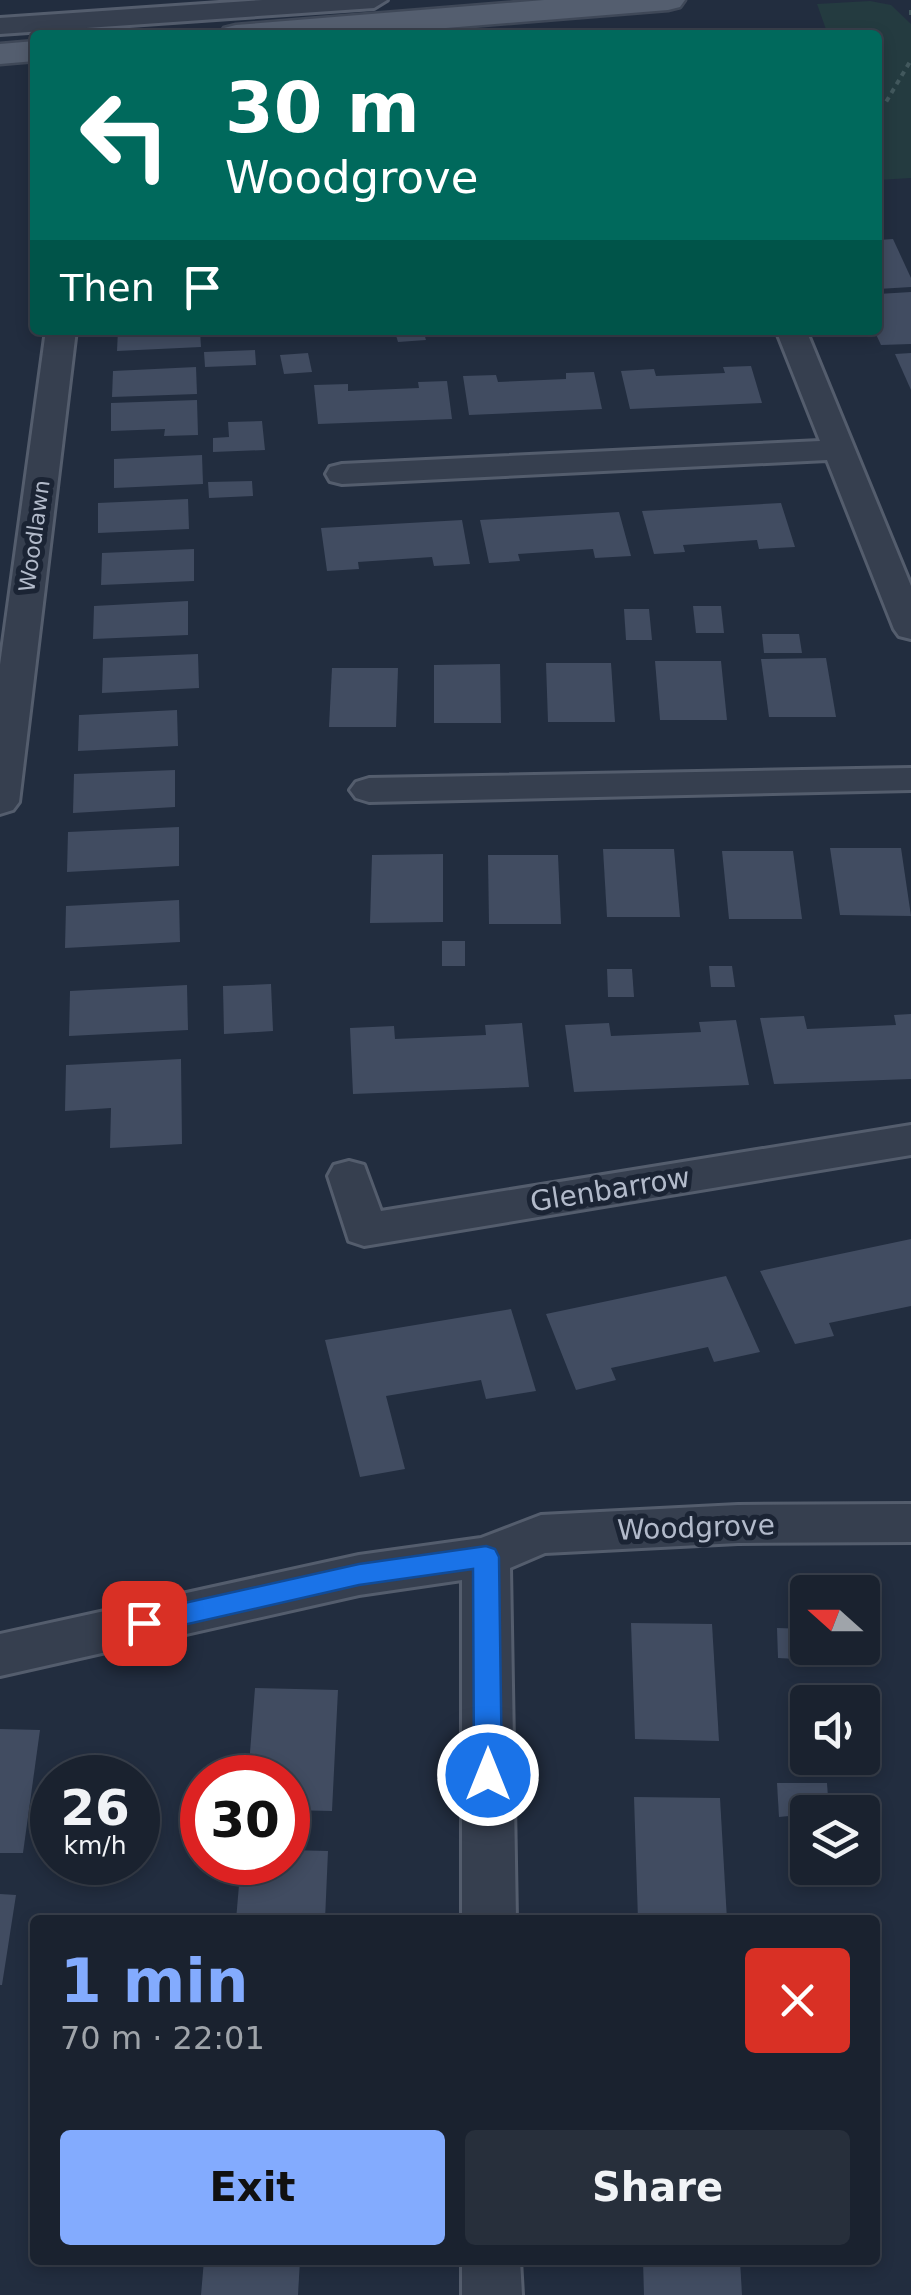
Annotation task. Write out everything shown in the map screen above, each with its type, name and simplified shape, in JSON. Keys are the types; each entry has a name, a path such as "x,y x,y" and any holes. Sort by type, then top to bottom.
{"main road":[{"path":"276,30 444,9 668,0"},
{"path":"0,54 30,51"}],"street":[{"path":"0,26 374,0"},
{"name":"Woodlawn","path":"0,802 60,335"},
{"path":"793,335 911,629"},
{"path":"340,472 837,450"},
{"path":"369,789 911,778"},
{"name":"Glenbarrow","path":"349,1176 364,1230 911,1140"},
{"name":"Woodgrove","path":"0,1655 359,1574 486,1557 541,1534 738,1524 911,1523"},
{"path":"486,1557 489,1915"},
{"path":"491,2265 492,2295"}],"path":[{"path":"882,104 911,60"}],"green space":[{"path":"870,1 891,5 911,24 911,178 882,180 882,30 826,30 817,4"}],"building":[{"path":"893,239 911,278 911,287 882,289 882,240"},
{"path":"911,292 911,344 881,345 876,335 882,335 882,294"},
{"path":"118,335 200,335 201,347 117,351"},
{"path":"396,335 424,335 426,340 398,342"},
{"path":"255,350 256,365 205,367 204,352"},
{"path":"308,353 312,372 284,374 280,355"},
{"path":"911,353 911,390 895,354"},
{"path":"751,366 762,403 630,409 621,371 654,369 656,376 725,373 723,367"},
{"path":"196,367 197,394 112,397 113,371"},
{"path":"594,372 602,409 469,415 463,376 496,375 498,382 566,379 566,373"},
{"path":"447,381 452,419 318,424 314,385 348,384 348,391 419,388 418,382"},
{"path":"197,400 198,435 164,436 165,429 111,431 111,403"},
{"path":"262,421 265,450 213,452 213,438 229,437 228,422"},
{"path":"202,455 203,484 114,488 114,459"},
{"path":"252,481 253,496 209,498 208,482"},
{"path":"188,499 189,529 98,533 98,503"},
{"path":"781,503 795,547 759,549 757,540 683,545 685,552 654,554 642,511"},
{"path":"619,512 631,556 595,558 593,549 518,554 520,561 489,563 480,520"},
{"path":"462,520 470,564 434,566 432,557 358,562 359,569 327,571 321,528"},
{"path":"194,549 194,581 101,585 102,553"},
{"path":"188,601 188,635 93,639 94,606"},
{"path":"693,606 721,606 724,633 696,633"},
{"path":"624,609 649,609 652,640 626,640"},
{"path":"762,634 799,634 802,653 764,653"},
{"path":"198,654 199,688 102,693 103,658"},
{"path":"826,658 836,717 769,717 761,659"},
{"path":"655,661 721,661 727,720 660,720"},
{"path":"546,663 611,663 615,722 548,722"},
{"path":"500,664 501,723 434,723 434,665"},
{"path":"332,668 398,668 396,727 329,727"},
{"path":"177,710 178,746 78,751 79,715"},
{"path":"175,770 175,807 73,813 74,774"},
{"path":"179,827 179,866 67,872 68,832"},
{"path":"830,848 901,848 911,916 840,915"},
{"path":"603,849 674,849 680,917 607,917"},
{"path":"722,851 793,851 802,919 729,919"},
{"path":"443,854 443,922 370,923 372,855"},
{"path":"488,855 558,855 561,924 489,924"},
{"path":"179,900 180,942 65,948 66,906"},
{"path":"442,941 465,941 465,966 442,966"},
{"path":"709,966 732,966 735,987 711,987"},
{"path":"607,969 632,969 634,997 608,997"},
{"path":"271,984 273,1031 224,1034 223,986"},
{"path":"187,985 188,1030 69,1036 70,991"},
{"path":"911,1014 911,1079 774,1084 760,1018 804,1016 807,1029 896,1025 894,1015"},
{"path":"736,1020 749,1085 574,1092 565,1025 609,1023 611,1036 701,1032 699,1022"},
{"path":"522,1023 529,1087 353,1094 350,1028 394,1026 395,1039 486,1035 485,1025"},
{"path":"181,1059 182,1144 110,1148 111,1108 65,1111 66,1065"},
{"path":"911,1239 911,1306 829,1323 834,1336 795,1344 760,1271"},
{"path":"726,1276 760,1352 714,1362 708,1347 611,1368 616,1380 576,1390 546,1314"},
{"path":"511,1309 536,1391 486,1399 481,1380 386,1396 405,1469 360,1477 325,1340"},
{"path":"631,1623 712,1624 719,1741 635,1739"},
{"path":"777,1628 790,1628 790,1659 778,1658"},
{"path":"255,1688 338,1690 332,1811 310,1810 310,1755 250,1755"},
{"path":"0,1729 40,1730 37,1755 30,1755 30,1802 23,1853 0,1853"},
{"path":"777,1783 827,1783 828,1795 790,1795 790,1816 779,1817"},
{"path":"634,1797 720,1798 727,1915 638,1915"},
{"path":"310,1851 328,1851 325,1915 236,1915 239,1885 310,1885"},
{"path":"0,1894 16,1895 2,1985 0,1985"},
{"path":"204,2265 300,2265 298,2295 201,2295"},
{"path":"643,2265 740,2265 742,2295 644,2295"}],"route":[{"path":"144,1623 359,1574 486,1557 488,1775"}]}
